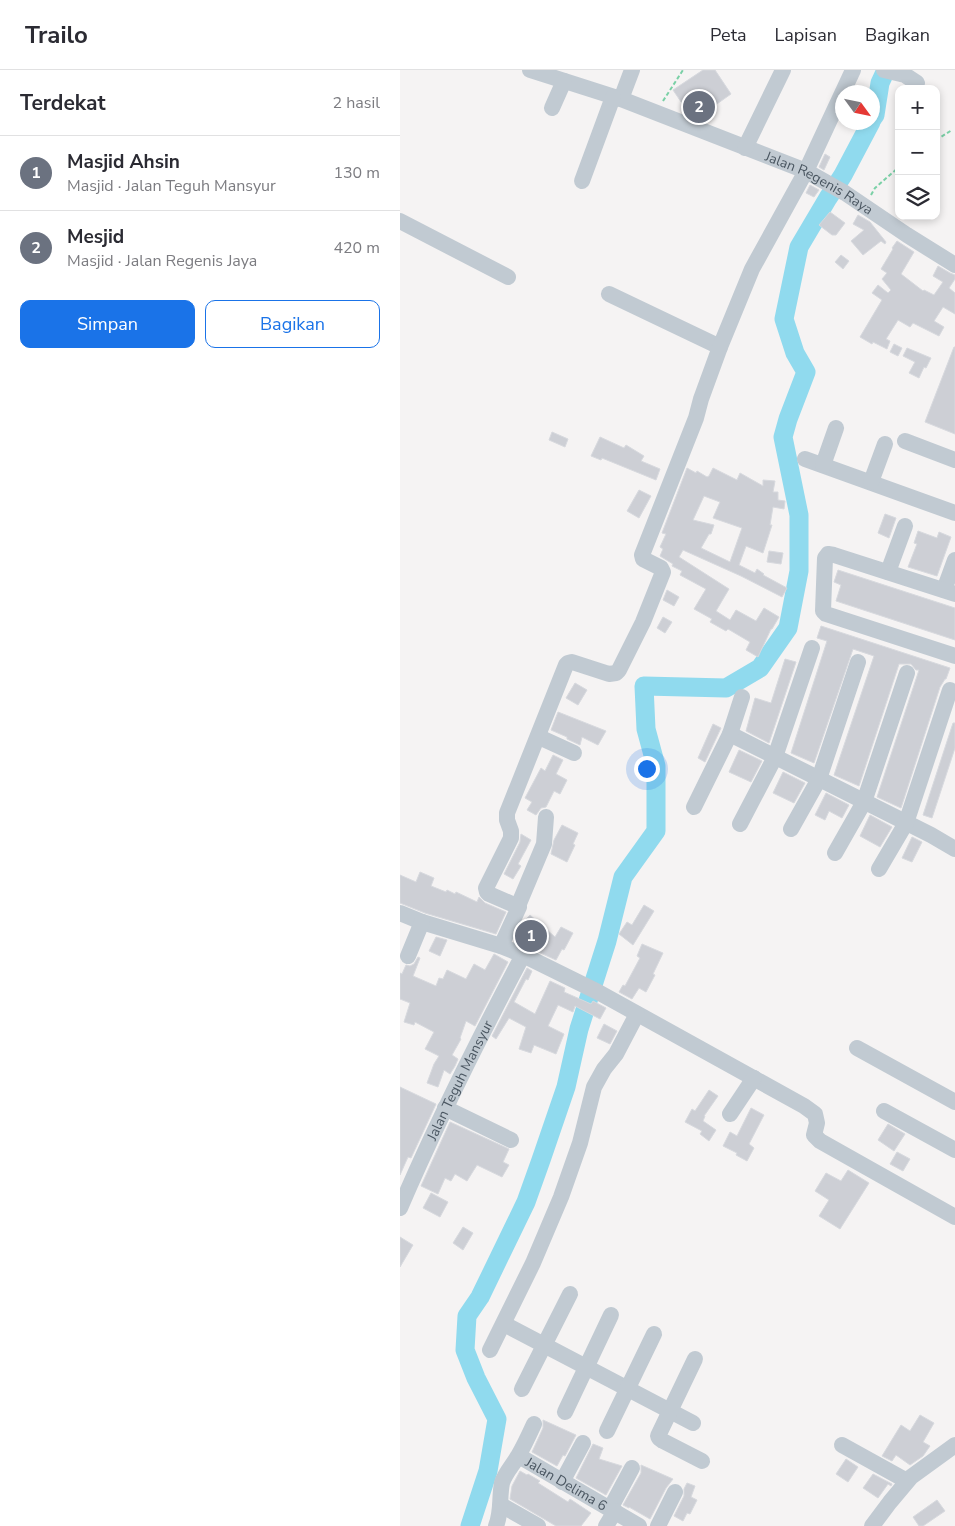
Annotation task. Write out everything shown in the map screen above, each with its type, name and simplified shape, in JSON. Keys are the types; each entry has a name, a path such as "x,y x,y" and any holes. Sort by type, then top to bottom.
{"street":[{"name":"Jalan Regenis Raya","path":"530,70 617,98 806,171 845,193 955,265"},
{"path":"582,181 617,98 632,70"},
{"path":"745,148 783,70"},
{"path":"518,906 489,894 486,889 510,841 511,833 507,813 567,664 572,662 609,674 616,673 643,622 663,572 661,568 643,559 642,555 696,418 720,347 752,268 806,171 853,70"},
{"path":"889,71 906,75 917,82"},
{"path":"552,108 564,81"},
{"path":"400,221 508,277"},
{"path":"609,294 720,347"},
{"path":"823,465 836,428"},
{"path":"905,441 955,460"},
{"path":"871,482 885,444"},
{"path":"804,459 955,513"},
{"path":"888,572 905,526"},
{"path":"955,560 949,592 828,554 825,558 823,611 826,614 955,656"},
{"path":"740,824 776,757 812,648"},
{"path":"791,829 819,779 858,662"},
{"path":"834,852 864,802 906,673"},
{"path":"879,869 906,823 950,690"},
{"path":"694,807 730,734 742,698"},
{"path":"730,734 955,849"},
{"path":"539,737 574,753"},
{"path":"501,946 544,844 546,817"},
{"path":"400,913 422,922 501,946 598,992 815,1114 817,1123 814,1136 823,1144 955,1216"},
{"path":"408,956 422,922"},
{"name":"Jalan Teguh Mansyur","path":"400,1208 445,1108 523,955"},
{"path":"490,1350 533,1262 561,1197 575,1158 594,1087 604,1069 616,1054 637,1014"},
{"path":"857,1048 955,1102"},
{"path":"730,1114 754,1078"},
{"path":"445,1108 511,1140"},
{"path":"884,1111 955,1150"},
{"path":"522,1389 570,1294"},
{"path":"565,1412 611,1315"},
{"path":"504,1324 692,1423"},
{"path":"607,1432 654,1334"},
{"path":"695,1359 659,1432 659,1438 702,1461"},
{"path":"496,1526 505,1476 519,1456 534,1424"},
{"path":"562,1482 583,1443"},
{"path":"842,1445 907,1481"},
{"path":"874,1525 907,1481 955,1445"},
{"name":"Jalan Delima 6","path":"519,1456 639,1526"},
{"path":"606,1526 632,1468"},
{"path":"658,1526 674,1492"},
{"path":"501,1505 538,1526"}],"path":[{"path":"655,113 683,70"},
{"path":"940,138 952,130"},
{"path":"864,205 875,188 895,170"}],"building":[{"path":"703,70 715,70 731,94 697,118 690,115 673,90"},
{"path":"825,154 830,157 824,170 819,167"},
{"path":"810,185 819,190 814,197 806,193"},
{"path":"830,212 845,223 836,235 832,235 819,225"},
{"path":"858,215 870,222 886,242 885,244 881,241 863,255 851,241 864,230 853,224"},
{"path":"897,241 914,252 901,274 923,291 934,295 943,282 933,276 938,266 955,275 955,279 949,288 955,293 955,314 943,307 934,321 944,327 939,336 913,323 910,327 898,320 886,339 890,341 887,349 873,342 872,344 860,337 882,300 872,293 878,285 888,293 891,290 882,279 887,273 881,269"},
{"path":"841,255 849,261 843,269 835,262"},
{"path":"894,344 902,348 898,356 890,352"},
{"path":"955,347 955,434 925,422"},
{"path":"907,348 931,358 919,378 909,373 915,362 903,356"},
{"path":"552,432 568,439 565,447 549,440"},
{"path":"600,437 624,448 626,445 644,456 641,461 660,469 656,480 602,458 601,460 591,456"},
{"path":"687,468 707,477 713,468 737,480 740,473 763,486 763,480 775,481 773,492 778,492 778,500 785,501 784,509 773,507 770,525 772,525 763,553 746,546 739,565 755,573 757,569 763,575 787,588 782,597 683,550 679,557 729,589 716,611 730,620 736,610 756,621 764,608 779,617 771,629 758,657 746,650 750,642 728,629 726,631 710,622 712,619 694,609 706,589 680,575 682,571 672,566 673,564 660,556 663,549 660,547 666,534 662,533","holes":["704,496 720,502 713,518 742,528 730,562 701,548 709,534 711,534 714,525 693,520"]},
{"path":"639,490 651,496 639,518 627,511"},
{"path":"885,514 896,518 889,538 878,533"},
{"path":"918,531 937,538 939,532 951,537 937,576 908,567 917,544 914,543"},
{"path":"769,551 783,553 781,564 767,562"},
{"path":"838,570 955,608 955,640 836,601 841,585 834,582"},
{"path":"667,590 679,597 674,606 663,600"},
{"path":"663,617 672,622 665,633 657,628"},
{"path":"821,626 950,668 946,679 940,687 901,808 877,797 919,670 916,670 911,664 899,664 859,786 834,775 874,656 853,649 814,763 791,753 827,641 817,638"},
{"path":"785,659 796,662 769,743 746,731 755,698 771,703"},
{"path":"575,683 587,690 578,705 566,698"},
{"path":"558,712 606,731 598,745 582,737 580,745 551,730"},
{"path":"953,723 955,723 955,748 932,818 923,815"},
{"path":"713,724 721,728 705,762 698,758"},
{"path":"739,750 762,761 751,782 729,772"},
{"path":"553,755 563,760 556,774 567,780 560,794 554,791 546,807 541,808 536,815 527,810 532,802 525,798 541,768 545,771"},
{"path":"783,772 805,783 794,803 773,793"},
{"path":"826,793 849,805 842,818 829,811 825,820 815,815"},
{"path":"870,815 892,827 880,847 860,836"},
{"path":"562,825 578,833 567,862 551,854 554,840"},
{"path":"521,834 531,840 518,864 521,866 513,879 504,874 520,842"},
{"path":"912,837 922,842 912,862 902,858"},
{"path":"420,872 434,878 431,886 446,892 447,890 455,894 456,892 477,902 479,897 485,903 506,912 496,934 425,913 400,903 400,875 416,882"},
{"path":"644,905 654,911 633,945 619,934 627,922 632,925"},
{"path":"530,915 555,937 561,927 573,933 556,960 514,941 522,923"},
{"path":"436,937 447,940 440,956 429,951"},
{"path":"642,944 663,953 646,992 639,988 632,999 619,992 623,985 625,986 640,958 637,956"},
{"path":"494,954 508,962 475,1026 466,1021 461,1039 452,1055 458,1059 455,1066 450,1074 444,1070 438,1087 427,1083 439,1056 425,1049 434,1032 415,1022 414,1025 404,1022 410,1003 400,999 400,973 402,974 406,965 414,964 418,957 420,958 413,976 436,986 439,978 443,979 447,970 466,979 474,964 485,970"},
{"path":"527,968 532,971 514,1002 535,1014 550,981 565,988 564,992 591,1004 593,1001 606,1008 600,1019 575,1006 573,1012 558,1005 548,1026 564,1034 556,1054 534,1045 531,1053 519,1049 526,1027 509,1018 496,1039 492,1036"},
{"path":"604,1024 617,1031 610,1044 597,1038"},
{"path":"400,1087 436,1104 411,1158 408,1157 400,1175"},
{"path":"709,1090 718,1096 704,1116 703,1121 716,1130 709,1141 700,1134 702,1131 685,1122 692,1109 695,1111"},
{"path":"751,1108 764,1115 749,1144 754,1148 747,1161 723,1146 730,1132 737,1136"},
{"path":"450,1122 509,1149 503,1162 509,1165 502,1177 477,1165 467,1181 455,1174 451,1181 445,1178 438,1194 421,1186"},
{"path":"888,1124 905,1134 894,1151 878,1140"},
{"path":"897,1152 910,1159 903,1171 890,1164"},
{"path":"848,1170 869,1183 840,1229 819,1216 829,1200 815,1191 826,1173 841,1181"},
{"path":"431,1193 448,1202 440,1217 423,1208"},
{"path":"463,1227 473,1233 463,1250 453,1243"},
{"path":"400,1237 413,1245 400,1267"},
{"path":"920,1415 934,1423 923,1442 930,1446 923,1456 910,1465 896,1455 892,1461 882,1456 901,1425 910,1431"},
{"path":"543,1420 576,1435 565,1456 563,1455 557,1466 532,1452 543,1428"},
{"path":"593,1444 603,1448 599,1459 622,1466 606,1495 576,1478"},
{"path":"846,1459 858,1467 848,1482 836,1474"},
{"path":"641,1465 673,1479 666,1488 650,1519 623,1505 641,1473"},
{"path":"520,1471 540,1481 538,1483 568,1502 570,1499 591,1513 581,1526 556,1526 510,1499 512,1486"},
{"path":"873,1474 892,1484 891,1486 888,1484 878,1498 863,1488"},
{"path":"687,1483 695,1486 691,1497 697,1500 690,1514 687,1513 683,1521 674,1516 684,1496 684,1489"},
{"path":"937,1500 945,1511 923,1526 919,1526 913,1517"}],"waterway":[{"path":"880,85 886,70"},
{"path":"470,1526 488,1471 497,1419 476,1378 465,1350 467,1316 480,1297 526,1202 541,1160 566,1087 579,1029 607,941 623,877 656,831 656,766 646,729 644,686 726,688 760,668 788,628 799,571 799,515 783,437 806,372 795,353 784,319 799,247 843,175 867,130"}],"place":[{"name":"Mesjid","path":"699,107"},
{"name":"Masjid Ahsin","path":"531,936"}]}
